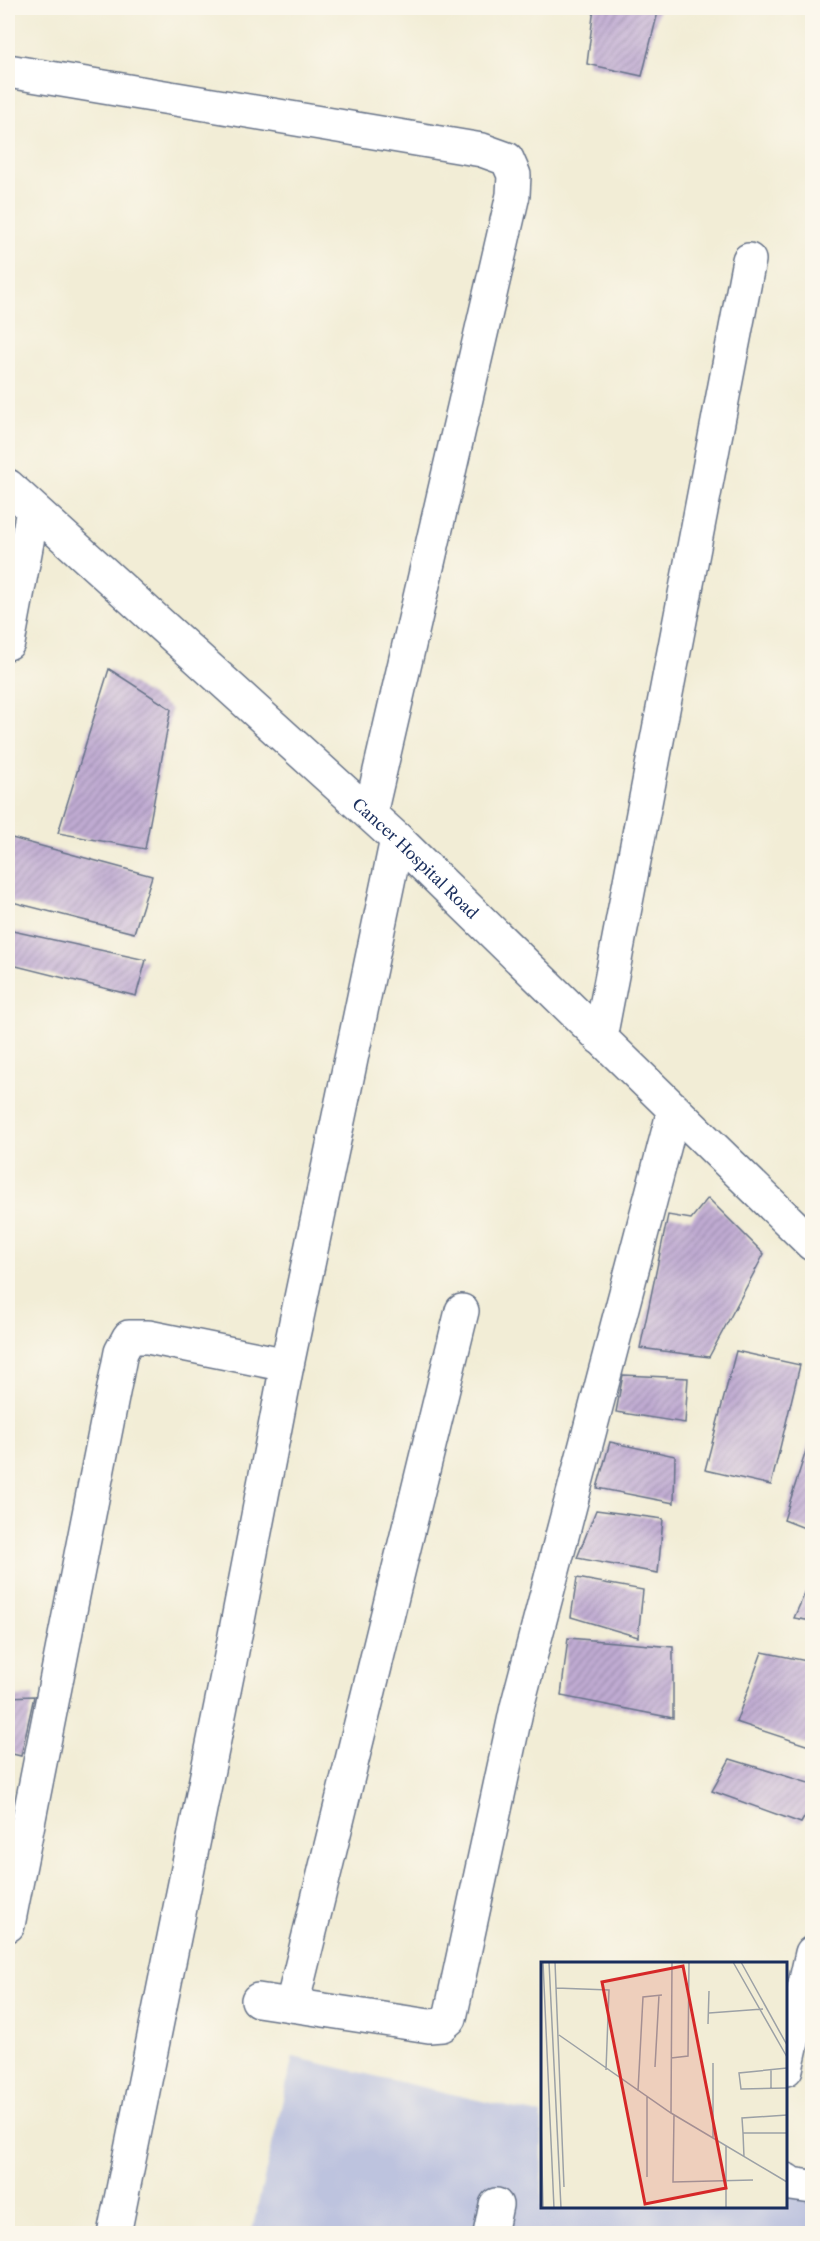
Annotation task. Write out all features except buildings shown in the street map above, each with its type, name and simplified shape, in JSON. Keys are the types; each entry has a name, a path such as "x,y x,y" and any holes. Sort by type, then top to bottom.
{"street":[{"path":"8,71 482,150 507,159 514,174 513,195 370,814"},
{"path":"600,1038 749,260"},
{"name":"Cancer Hospital Road","path":"8,486 397,839 813,1244"},
{"path":"8,643 33,510"},
{"path":"114,2234 232,1651 287,1365 397,839"},
{"path":"258,2000 429,2025 442,2025 450,2018 517,1707 674,1110"},
{"path":"292,2005 462,1311"},
{"path":"8,1925 121,1352 129,1337 148,1336 287,1365"},
{"path":"787,2065 813,1953"},
{"path":"787,2181 790,2184 813,2187"}],"shaded area":[{"path":"293,2057 541,2115 541,2208 787,2208 787,2172 812,2178 812,2233 251,2234"}]}
